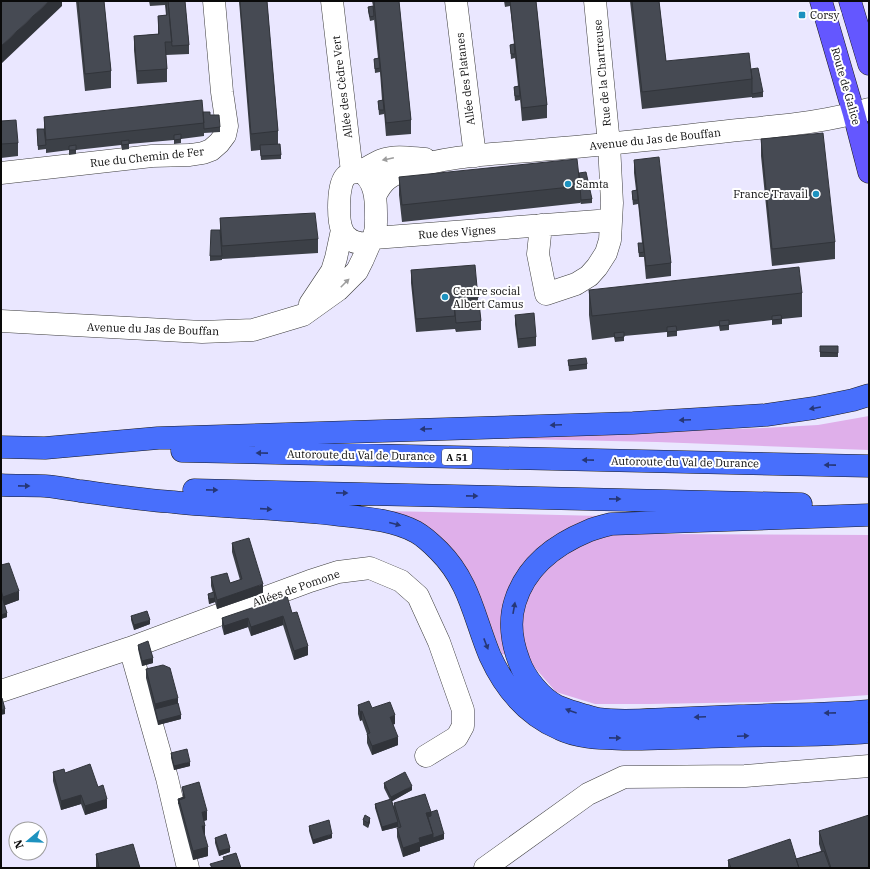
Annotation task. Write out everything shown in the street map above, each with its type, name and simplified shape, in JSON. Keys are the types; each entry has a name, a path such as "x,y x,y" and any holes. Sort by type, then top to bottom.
{"highway":[{"path":"1,448 45,448 158,438 618,423 758,416 814,408 864,395"},
{"name":"Autoroute du Val de Durance","path":"45,448 869,466"},
{"path":"1,485 869,505"},
{"path":"47,486 172,502 316,512 364,517 401,526 418,533 432,543 459,575 491,657 513,694 528,710 545,722 578,736 648,739 820,735 869,732"},
{"path":"869,515 611,524 589,530 569,539 555,548 541,559 530,571 520,587 514,603 512,632 515,651 521,668 531,684 543,696 556,705 597,719 627,720 850,713 869,711"}],"main road":[{"name":"Route de Galice","path":"821,1 862,112 869,172"},
{"path":"850,1 869,64"}],"street":[{"name":"Rue du Chemin de Fer","path":"1,173 152,156 190,155 211,150 225,135 227,126 222,92 214,1"},
{"name":"Allée des Cèdre Vert","path":"332,1 356,172"},
{"name":"Allée des Platanes","path":"456,1 475,156"},
{"name":"Rue de la Chartreuse","path":"595,1 609,144"},
{"name":"Avenue du Jas de Bouffan","path":"376,196 383,183 391,176 406,169 440,160 793,125 862,112"},
{"path":"541,225 538,254 546,294 576,284 589,276 597,268 606,253 610,240 612,203 609,144"},
{"name":"Avenue du Jas de Bouffan","path":"303,315 332,271 336,258 342,230 340,223 339,194 344,178 348,174 392,158 405,157 440,160"},
{"name":"Avenue du Jas de Bouffan","path":"1,321 202,332 253,330 303,315 338,290 349,280 357,271 372,241 376,230 376,196 365,174 356,172"},
{"name":"Rue des Vignes","path":"372,241 611,220"},
{"path":"342,230 353,242 364,244 372,241"},
{"name":"Allées de Pomone","path":"1,691 130,648 310,581 338,572 370,568 401,581 418,596 439,642 463,710 463,726 457,737 426,756"},
{"path":"130,648 166,778 188,868"},
{"path":"485,868 588,794 624,777 745,776 869,766"}],"shaded area":[{"path":"869,416 869,450 657,442 467,438 818,425"},
{"path":"386,511 602,516 657,534 869,535 869,695 768,702 595,704 556,692 529,661 502,654 478,596"}],"building":[{"path":"1,1 49,1 1,46"},
{"path":"78,1 104,1 111,71 85,74"},
{"path":"166,1 168,1 172,42 165,42 167,69 137,71 134,36 159,34 158,16 167,15"},
{"path":"168,1 185,1 189,45 172,46"},
{"path":"240,1 267,1 278,131 251,134"},
{"path":"374,1 399,1 411,120 386,123"},
{"path":"510,1 536,1 547,105 522,108"},
{"path":"632,1 659,1 666,61 749,53 752,79 642,92"},
{"path":"373,6 374,16 370,17 368,7"},
{"path":"514,44 515,54 511,54 510,45"},
{"path":"379,58 380,68 375,69 374,59"},
{"path":"758,68 763,92 752,94 751,69"},
{"path":"519,86 520,96 515,96 514,87"},
{"path":"202,100 204,123 46,140 44,117"},
{"path":"383,100 384,110 379,110 378,101"},
{"path":"203,112 210,112 210,115 219,115 220,127 204,129"},
{"path":"16,120 18,143 1,144 1,121"},
{"path":"37,129 44,129 46,145 38,146"},
{"path":"823,133 835,242 772,249 761,139"},
{"path":"181,134 181,139 174,140 174,135"},
{"path":"129,140 129,144 122,145 121,141"},
{"path":"280,144 281,155 261,156 260,145"},
{"path":"76,145 76,150 69,150 69,146"},
{"path":"659,157 671,263 646,266 634,160"},
{"path":"577,159 580,186 402,205 399,177"},
{"path":"586,172 592,199 581,200 579,173"},
{"path":"637,190 638,200 633,200 632,191"},
{"path":"315,213 318,239 222,246 220,218"},
{"path":"211,230 220,230 222,256 210,256"},
{"path":"638,243 643,243 644,252 639,253"},
{"name":"Centre social Albert Camus","path":"475,265 478,298 454,300 455,316 416,319 411,270"},
{"path":"799,267 802,293 592,316 589,290"},
{"path":"479,302 481,321 456,323 454,304"},
{"path":"534,313 536,337 518,339 515,315"},
{"path":"781,315 782,319 772,320 772,316"},
{"path":"729,320 729,325 720,326 719,321"},
{"path":"676,326 677,331 667,332 667,327"},
{"path":"624,332 624,337 615,338 614,333"},
{"path":"820,346 838,346 838,353 820,352"},
{"path":"586,358 587,364 569,366 568,360"},
{"path":"249,538 263,584 217,600 211,577 227,573 230,583 242,579 232,543"},
{"path":"9,563 19,591 3,597 1,590 1,565"},
{"path":"214,592 215,598 209,599 208,594"},
{"path":"1,594 7,613 1,615"},
{"path":"287,596 292,613 297,612 308,646 294,651 283,616 251,627 248,618 224,626 222,618"},
{"path":"147,611 150,620 134,625 131,616"},
{"path":"148,641 153,658 142,661 138,645"},
{"path":"163,665 170,668 178,698 155,704 146,669"},
{"path":"1,698 5,709 1,710"},
{"path":"369,701 372,708 390,702 395,715 390,717 398,737 372,746 367,734 370,733 362,711 360,712 358,705"},
{"path":"178,703 181,715 158,721 155,709"},
{"path":"187,749 190,762 174,766 171,753"},
{"path":"90,764 98,787 103,785 107,799 85,806 81,795 61,801 53,772 64,769 65,773"},
{"path":"405,772 412,786 391,797 384,783"},
{"path":"199,782 207,811 202,812 205,826 202,826 208,847 193,851 179,800 185,798 182,787"},
{"path":"425,794 431,812 426,813 433,834 419,838 420,842 403,848 397,828 401,827 394,803"},
{"path":"391,799 398,822 382,827 375,804"},
{"path":"437,810 444,834 433,838 428,817 431,816 431,812"},
{"path":"365,815 370,818 368,823 363,820"},
{"path":"869,815 869,868 831,868 819,831"},
{"path":"329,820 332,834 313,840 309,826"},
{"path":"226,834 230,848 219,851 215,838"},
{"path":"790,839 799,868 731,868 728,860"},
{"path":"133,844 140,868 94,868 99,867 96,854"},
{"path":"824,851 830,868 799,868 796,859"},
{"path":"236,853 241,868 212,868 210,864 224,860 223,857"}],"place":[{"name":"Corsy","path":"802,15"},
{"name":"Samta","path":"568,184"},
{"name":"France Travail","path":"816,194"},
{"name":"Centre social Albert Camus","path":"445,297"}]}
